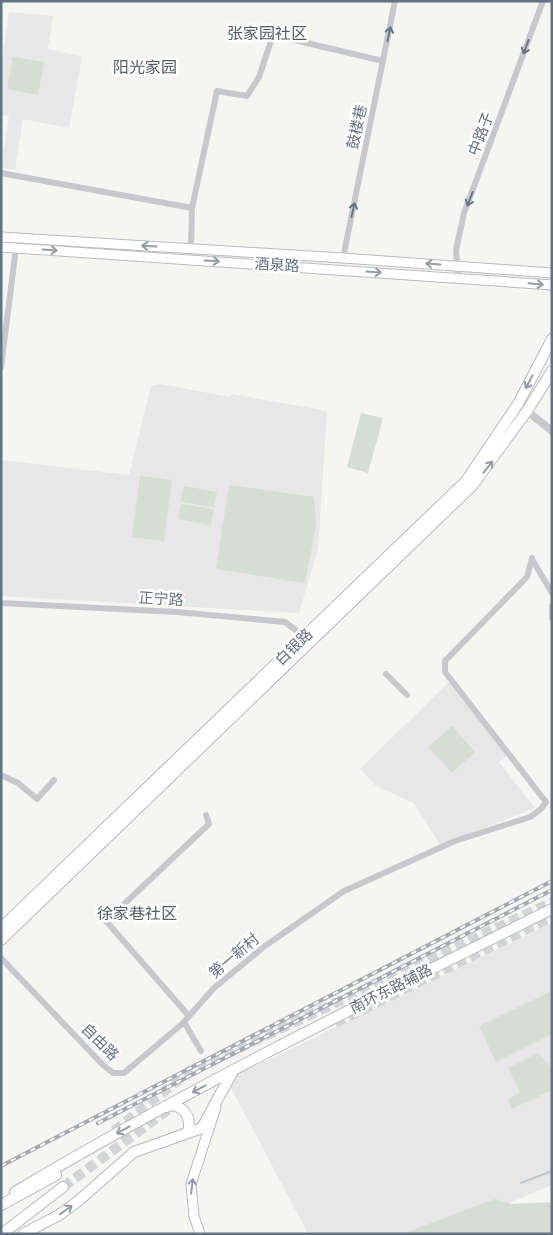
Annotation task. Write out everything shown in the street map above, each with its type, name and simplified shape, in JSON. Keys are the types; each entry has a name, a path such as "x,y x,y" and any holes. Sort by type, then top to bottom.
{"main road":[{"name":"酒泉路","path":"1,237 552,273"},
{"name":"酒泉路","path":"1,247 458,277 552,285"},
{"name":"白银路","path":"1,940 308,640 466,481 518,404 552,339"},
{"name":"白银路","path":"1,928 472,486 527,411 552,371"},
{"name":"南环东路辅路","path":"1,1200 80,1153 232,1072 552,909"},
{"path":"23,1234 59,1215 77,1202 134,1152 202,1128 232,1072"},
{"path":"200,1234 194,1216 191,1184 214,1115 217,1100"},
{"path":"166,1107 173,1105 186,1113 189,1119 189,1131 184,1134"},
{"path":"1,1206 56,1175"},
{"path":"2,1234 63,1187"}],"street":[{"name":"鼓楼巷","path":"343,258 395,1"},
{"name":"中路子","path":"458,277 456,250 464,214 542,1"},
{"path":"191,248 192,208 217,91 247,96 258,77 274,36 383,60"},
{"path":"1,173 192,208"},
{"path":"1,367 16,248"},
{"path":"527,411 552,431"},
{"name":"第一新村","path":"189,1016 214,988 265,946 344,892 455,841 530,817 541,809 546,802 445,672 444,666 445,661 527,577 532,558 552,593"},
{"name":"正宁路","path":"1,603 177,612 285,622 308,640"},
{"path":"552,606 552,618"},
{"path":"386,674 407,695"},
{"path":"1,775 18,783 37,799 54,780"},
{"path":"189,1016 106,921 209,824 206,815"},
{"name":"自由路","path":"1,958 102,1064 113,1073 124,1073 130,1070 189,1016"},
{"path":"184,1022 201,1051"}],"shaded area":[{"path":"9,12 53,16 48,49 82,57 69,128 23,119 15,170 1,167 9,116 1,115 1,67"},
{"path":"13,57 44,62 38,95 7,89"},
{"path":"161,384 230,397 232,394 327,411 318,549 299,613 1,596 1,460 129,475 151,386"},
{"path":"361,413 383,418 368,473 347,467"},
{"path":"140,476 172,480 164,541 132,537"},
{"path":"229,485 314,497 316,526 305,583 216,569"},
{"path":"184,486 217,492 214,507 181,502"},
{"path":"181,504 214,509 211,525 178,519"},
{"path":"449,682 510,753 499,762 535,808 440,845 414,803 376,786 360,769"},
{"path":"452,726 475,752 452,773 428,747"},
{"path":"552,923 552,1185 436,1234 308,1234 227,1080"},
{"path":"550,992 552,1034 496,1062 479,1026"},
{"path":"538,1053 552,1068 552,1090 512,1109 508,1099 520,1092 508,1068"},
{"path":"495,1199 512,1204 552,1202 552,1234 402,1234"}],"waterway":[{"path":"521,1183 552,1171"}],"tunnel":[{"path":"114,1131 190,1071 552,902"},
{"path":"335,1023 552,917"},
{"path":"63,1187 173,1106"}],"railway":[{"path":"1,1166 552,881"},
{"path":"98,1123 552,890"}],"district":[{"name":"张家园社区","path":"267,33"},
{"name":"阳光家园","path":"145,67"},
{"name":"徐家巷社区","path":"137,913"}]}
